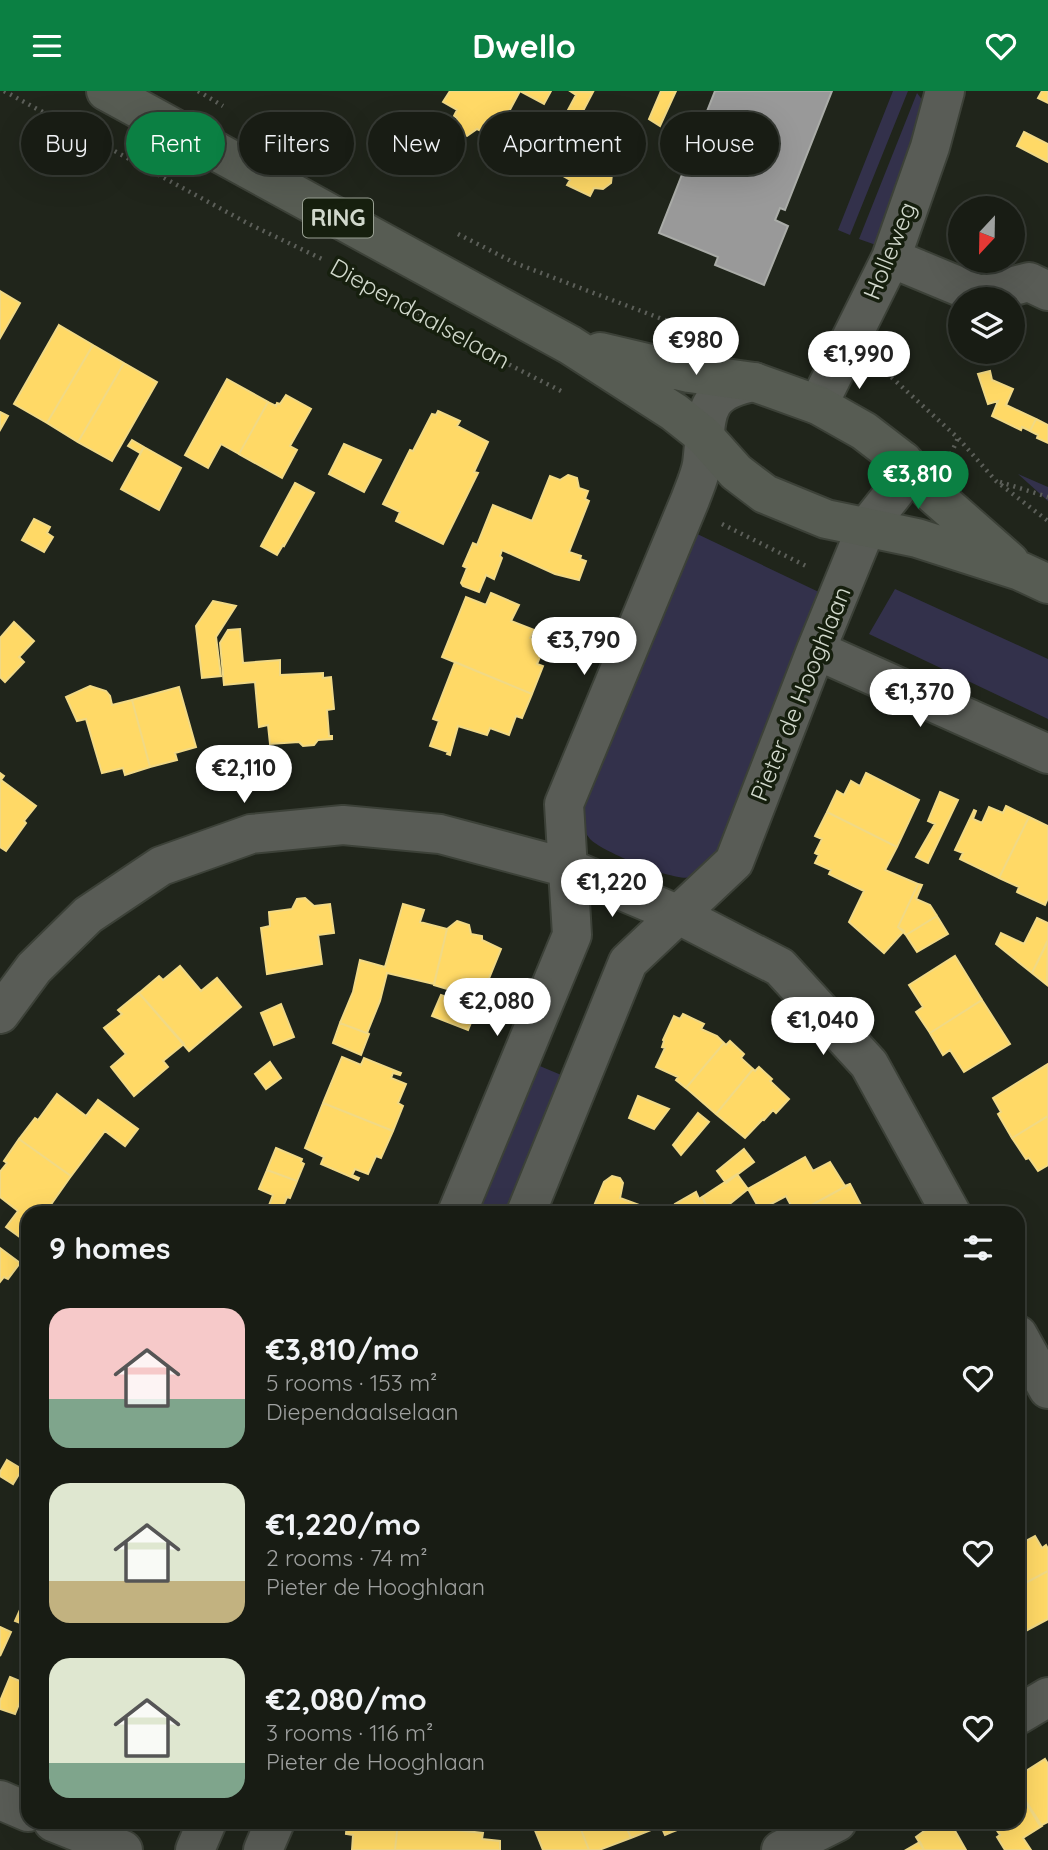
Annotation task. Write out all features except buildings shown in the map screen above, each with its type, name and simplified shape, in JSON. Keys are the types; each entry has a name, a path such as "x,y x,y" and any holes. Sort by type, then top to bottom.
{"main road":[{"name":"Diependaalselaan","path":"106,91 570,345 664,405 703,435 736,472 765,494 826,519 917,538 1034,577"},
{"name":"Diependaalselaan","path":"570,345 678,371 754,382 818,405 864,431 903,461 934,495 1034,577"}],"street":[{"name":"Holleweg","path":"818,405 891,258 930,147 945,91"},
{"path":"891,258 980,295 1029,282 1048,291"},
{"path":"460,1206 572,935 564,804 690,500 702,466 707,414 722,393 741,384 754,382"},
{"name":"Pieter de Hooghlaan","path":"529,1206 628,963 734,862 866,529 897,489 903,461"},
{"path":"816,650 1048,754"},
{"path":"0,1014 34,968 88,915 161,866 251,834 343,825 440,834 568,868 678,915 779,967 869,1064 947,1206"},
{"path":"1025,1348 1048,1389"},
{"path":"1025,1711 1048,1697"},
{"path":"0,1800 21,1809"},
{"path":"70,1829 123,1850"},
{"path":"195,1850 204,1829"},
{"path":"263,1850 272,1829"}],"path":[{"name":"Diependaalselaan","path":"4,91 249,224 334,264"},
{"path":"198,91 233,111"},
{"path":"456,233 515,263 693,331"},
{"name":"Diependaalselaan","path":"394,298 502,361 564,393"},
{"path":"847,349 889,375 958,438 996,481 1048,521"},
{"path":"996,481 1048,497"},
{"path":"690,500 702,514 739,533 814,569 847,578"}],"shaded area":[{"path":"893,91 908,91 850,235 838,230"},
{"path":"917,93 924,107 876,245 859,239"},
{"path":"1018,474 1048,487 1048,501"},
{"path":"693,532 823,594 717,856 698,873 683,878 639,865 597,844 585,832 582,808"},
{"path":"895,589 1048,659 1048,719 869,634"},
{"path":"535,1064 566,1077 513,1206 477,1206"}]}
